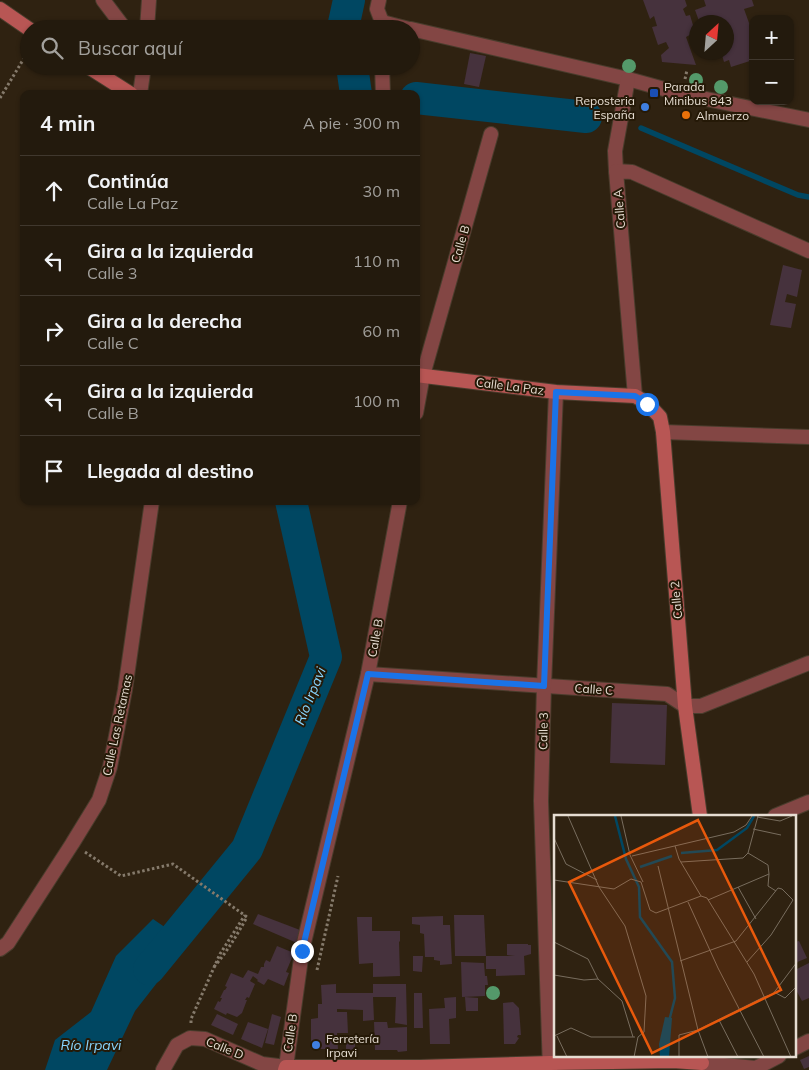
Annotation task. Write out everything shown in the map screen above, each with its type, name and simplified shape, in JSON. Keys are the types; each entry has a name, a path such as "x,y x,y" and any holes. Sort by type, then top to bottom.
{"main road":[{"path":"0,10 20,24"},
{"path":"101,75 125,90"},
{"name":"Calle La Paz","path":"420,375 556,392 635,396"},
{"name":"Calle 2","path":"635,396 647,404 660,417 663,432 685,706 700,815"},
{"name":"Calle D","path":"286,1068 550,1066 673,1061 702,1063"}],"street":[{"path":"102,0 118,20"},
{"path":"148,20 149,0"},
{"path":"379,0 377,9 380,20"},
{"path":"420,31 628,79 682,94 809,120"},
{"path":"141,90 143,75"},
{"path":"382,75 383,90"},
{"path":"616,171 614,151 628,79"},
{"name":"Calle B","path":"420,375 491,134"},
{"name":"Calle A","path":"635,396 616,171 632,172 809,251"},
{"name":"Calle 3","path":"550,1066 541,801 556,392"},
{"path":"663,432 809,438"},
{"name":"Calle Las Retamas","path":"0,949 8,943 72,844 98,800 110,767 126,690 151,505"},
{"name":"Calle B","path":"286,1068 302,951 368,674 399,505"},
{"path":"685,706 701,706 809,663"},
{"name":"Calle C","path":"368,674 667,694 685,706"},
{"path":"777,815 809,802"},
{"name":"Calle D","path":"163,1070 177,1045 190,1038 205,1039 262,1064 286,1068"},
{"path":"796,1048 809,1041"},
{"name":"Calle D","path":"702,1063 756,1068 774,1062"}],"path":[{"path":"0,98 20,65"},
{"path":"72,844 121,876 173,864 245,915 220,954 191,1019"},
{"path":"316,973 338,872"}],"water":[{"name":"Río Irpavi","path":"153,919 188,943 135,1011 107,1070 45,1070 55,1040 91,1012 116,956"}],"building":[{"path":"643,0 685,0 687,6 683,9 686,16 689,15 689,35 686,37 689,45 689,60 694,60 696,65 662,62 661,55 669,48 666,42 658,45 652,27 657,26 654,16 650,19"},
{"path":"704,0 752,0 754,6 744,9 749,23 749,61 731,67 729,60 734,60 734,15 697,15 695,10 706,6"},
{"path":"470,53 486,56 479,87 464,84"},
{"path":"783,265 802,270 797,297 787,294 785,302 796,304 791,328 770,325"},
{"path":"612,703 667,705 665,765 610,763"},
{"path":"258,914 300,930 297,943 253,924"},
{"path":"454,915 484,915 486,956 455,956"},
{"path":"443,916 443,925 450,925 452,964 440,965 440,961 434,960 434,957 425,957 424,934 420,933 420,925 412,924 412,917"},
{"path":"357,917 372,917 372,931 400,931 400,976 373,977 373,963 359,964"},
{"path":"799,941 807,958 796,963 796,942"},
{"path":"507,944 531,945 531,954 524,956 525,975 496,976 496,969 486,969 486,956 515,956 507,955"},
{"path":"277,946 294,953 286,972 289,973 284,986 268,979 264,985 253,976 250,981 255,984 249,998 247,997 245,1000 247,1000 242,1013 237,1017 227,1013 226,1015 214,1009 222,998 220,998 227,987 225,986 231,973 243,978 248,970 258,974 261,967 264,967 266,960 270,962"},
{"path":"413,956 423,956 422,972 413,971"},
{"path":"461,962 484,963 488,985 485,985 485,996 462,997"},
{"path":"809,963 809,998 802,1001 796,990 796,970"},
{"path":"336,984 336,993 373,993 373,984 406,984 407,1025 395,1023 396,997 373,997 374,1020 363,1021 363,1010 337,1009 337,1012 347,1012 348,1033 337,1033 338,1049 311,1049 311,1019 318,1018 318,1004 322,1004 321,985"},
{"path":"414,993 422,993 423,1028 414,1028"},
{"path":"456,997 456,1018 449,1019 450,1044 430,1044 429,1009 445,1008 444,998"},
{"path":"465,997 478,998 478,1011 466,1011"},
{"path":"513,1002 519,1008 521,1035 518,1035 517,1037 519,1038 515,1044 504,1044 503,1003"},
{"path":"217,1014 238,1024 233,1035 211,1025"},
{"path":"272,1014 281,1017 274,1045 265,1043"},
{"path":"248,1022 268,1029 262,1048 241,1039"},
{"path":"374,1022 387,1022 388,1028 407,1027 407,1051 375,1050"},
{"path":"346,1040 353,1040 353,1043 355,1043 355,1053 346,1053"},
{"path":"809,1056 809,1067 804,1069 800,1060"}],"waterway":[{"name":"Río Irpavi","path":"345,20 349,0"},
{"name":"Río Irpavi","path":"353,75 355,90"},
{"path":"420,98 586,117"},
{"path":"641,128 798,195 809,197"},
{"name":"Río Irpavi","path":"149,969 247,849 326,657 292,505"}],"place":[{"name":"Parada Minibus 843","path":"654,93"},
{"name":"Reposteria España","path":"645,107"},
{"name":"Almuerzo","path":"686,115"},
{"name":"Ferretería Irpavi","path":"316,1045"}],"route":[{"path":"302,951 368,674 544,686 556,392 635,396 647,404"}]}
